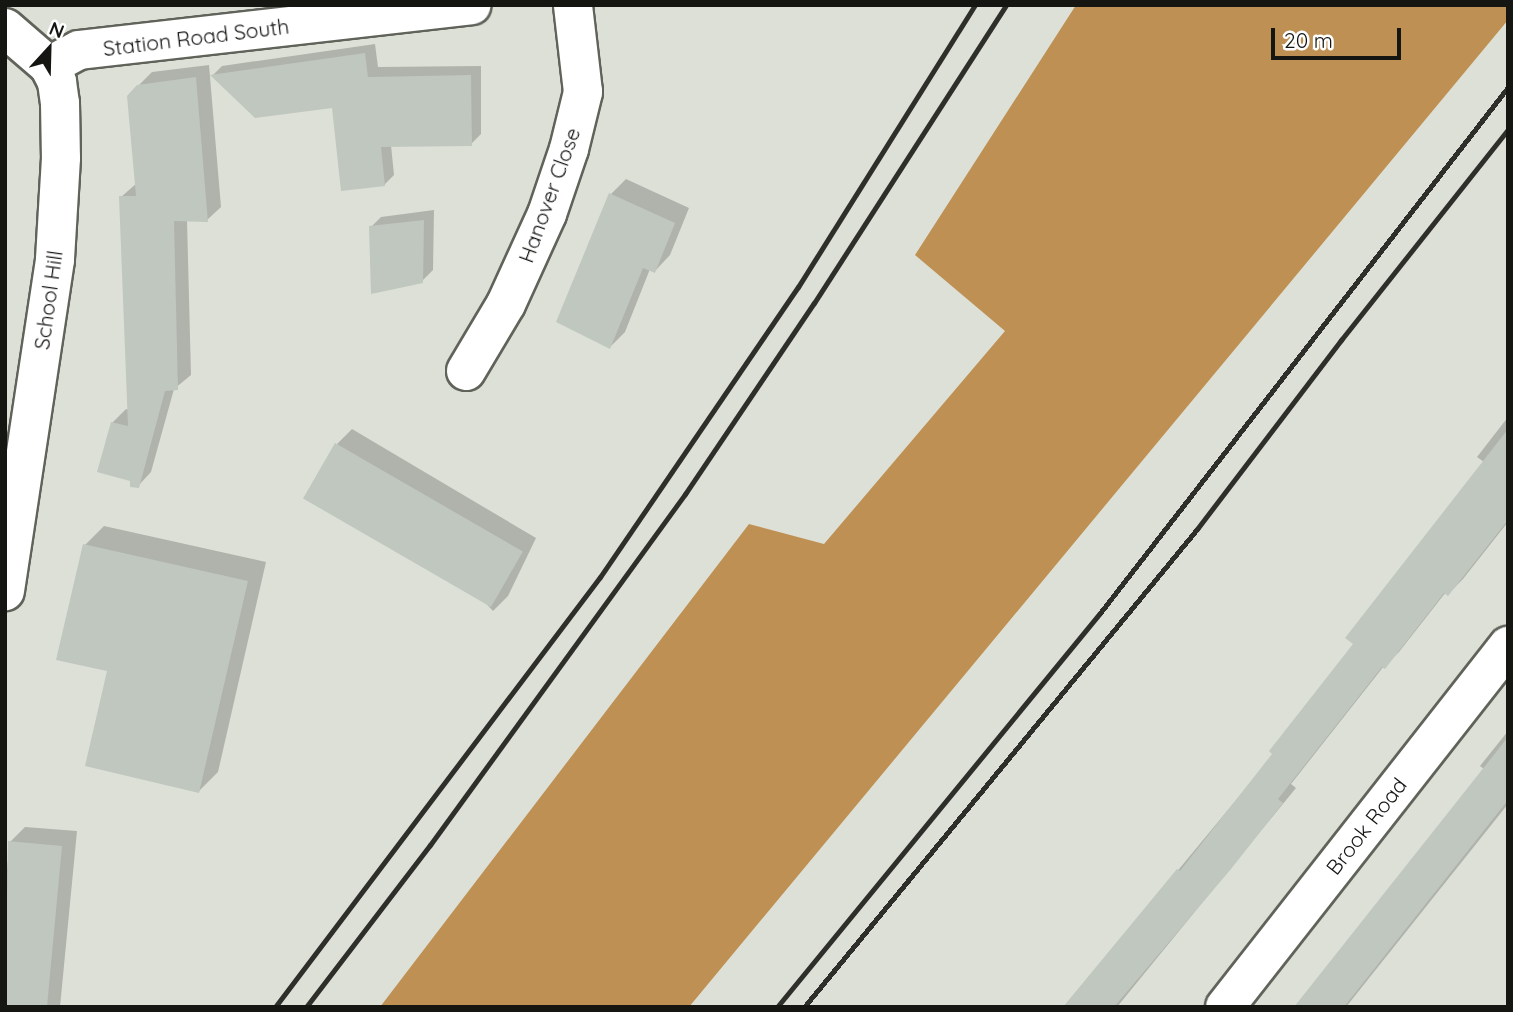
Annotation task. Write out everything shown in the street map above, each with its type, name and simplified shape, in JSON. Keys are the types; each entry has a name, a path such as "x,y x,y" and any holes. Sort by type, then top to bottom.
{"street":[{"name":"Station Road South","path":"49,66 79,50 471,5"},
{"name":"Hanover Close","path":"466,371 506,304 547,214 569,149 583,92 573,5"},
{"path":"5,28 49,66"},
{"name":"School Hill","path":"5,591 55,260 61,158 60,103 57,82 49,66"},
{"name":"Brook Road","path":"1225,1007 1508,646"}],"shaded area":[{"path":"1076,5 1508,5 1508,20 689,1007 380,1007 749,524 824,544 1005,331 915,255"}],"building":[{"path":"365,53 368,77 471,75 472,146 381,147 385,186 341,191 332,108 255,118 210,75"},
{"path":"196,77 208,222 174,221 178,390 165,391 139,488 130,487 130,481 97,472 111,422 128,426 119,196 136,196 127,96 137,85"},
{"path":"609,193 675,223 655,273 643,268 610,349 556,322"},
{"path":"424,220 423,283 371,294 369,226"},
{"path":"1508,429 1508,520 1448,596 1444,593 1385,669 1382,667 1278,799 1283,803 1231,869 1114,1007 1063,1007 1177,869 1180,871 1272,754 1269,751 1353,644 1345,638"},
{"path":"335,443 523,551 491,607 303,498"},
{"path":"83,544 248,581 199,793 85,766 107,671 56,660"},
{"path":"1508,737 1508,800 1344,1007 1294,1007"},
{"path":"8,841 62,846 47,1007 5,1007"}],"railway":[{"path":"275,1007 600,577 798,287 975,5"},
{"path":"306,1007 430,845 685,494 814,303 1006,5"},
{"path":"777,1007 1100,613 1508,87"},
{"path":"804,1007 1197,529 1341,340 1508,129"}]}
